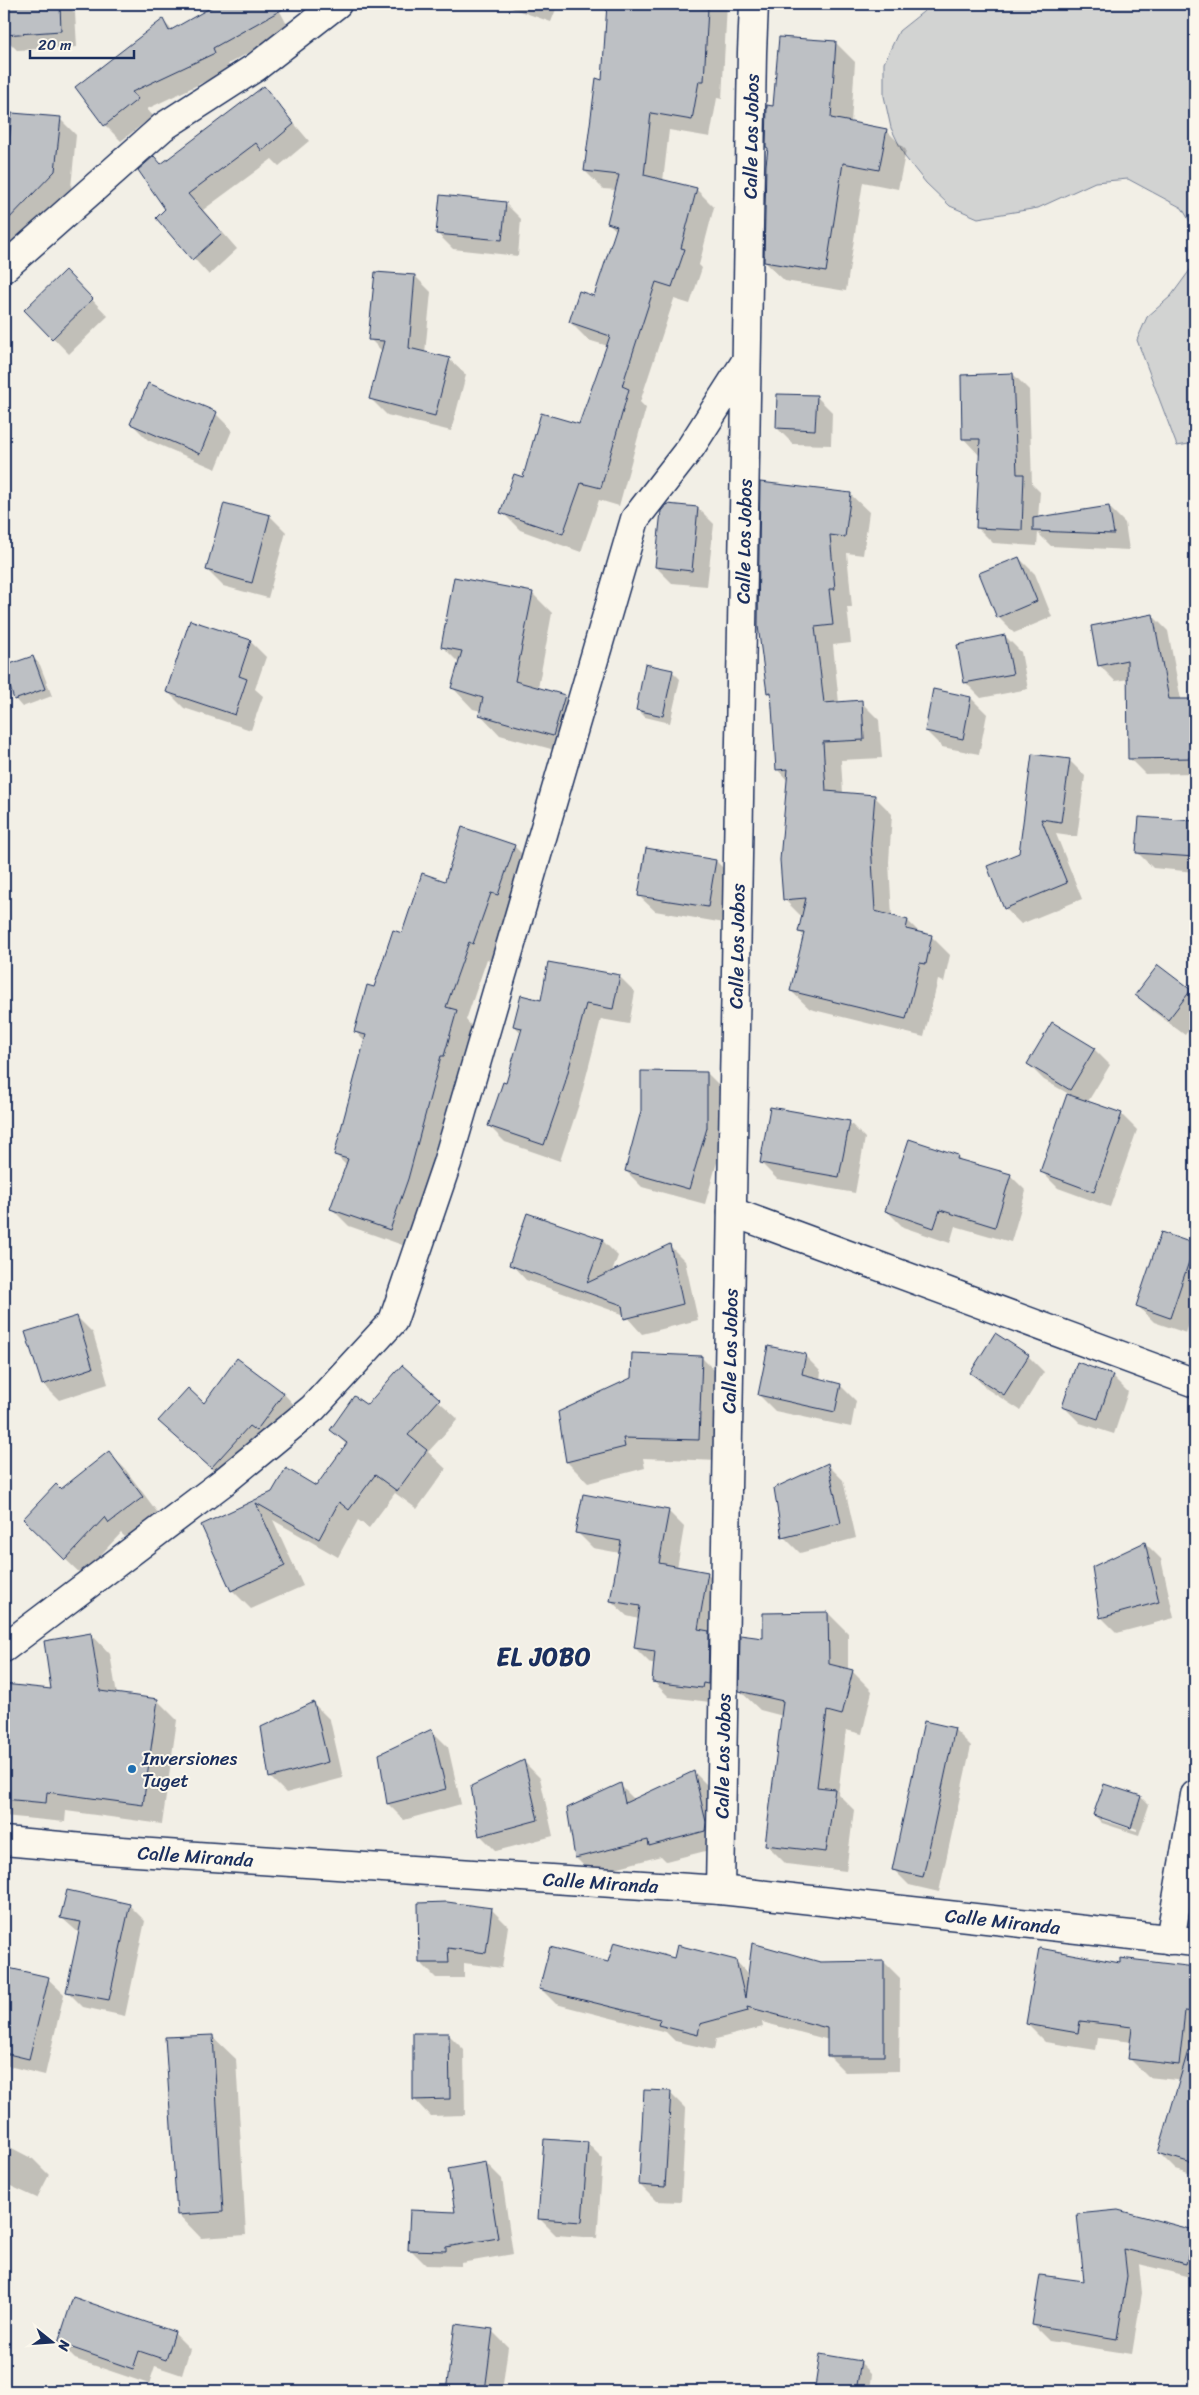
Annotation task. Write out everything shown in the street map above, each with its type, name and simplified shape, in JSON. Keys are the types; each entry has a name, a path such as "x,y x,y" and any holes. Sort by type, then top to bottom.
{"street":[{"path":"4,268 163,128 256,67 338,4"},
{"name":"Calle Los Jobos","path":"720,1890 746,360 754,4"},
{"path":"4,1648 222,1483 313,1408 393,1322 447,1163 635,519 691,447 746,360"},
{"path":"732,1212 1195,1383"},
{"path":"1182,1941 1195,1795"},
{"name":"Calle Miranda","path":"4,1841 106,1850 720,1890 1182,1941"}],"shaded area":[{"path":"933,4 1195,4 1195,230 1182,208 1128,179 1095,182 1038,208 978,218 950,206 926,183 905,157 891,128 884,96 884,63 899,31"},
{"path":"1195,253 1195,443 1177,446 1137,340 1147,317 1171,296 1190,270"}],"building":[{"path":"4,4 60,4 61,31 4,35"},
{"path":"217,4 292,4 213,48 215,53 132,92 138,99 104,126 75,87 163,19 169,31"},
{"path":"607,4 673,4 673,6 708,8 704,81 699,81 692,120 651,113 644,175 697,188 681,248 685,249 672,287 656,282 622,386 629,389 601,488 581,483 563,534 500,513 514,474 523,477 541,413 579,424 610,336 569,322 579,291 594,296 617,226 607,223 619,175 584,171 596,78 602,80"},
{"path":"779,37 836,41 831,118 887,129 879,170 843,163 826,272 764,262 768,148 766,147 767,105 773,106"},
{"path":"264,86 294,124 262,151 256,143 188,194 222,233 192,260 156,218 165,209 138,170 154,156 161,164"},
{"path":"12,113 61,117 55,171 4,224 4,191"},
{"path":"440,195 506,202 502,240 436,234"},
{"path":"65,270 93,299 52,339 24,310"},
{"path":"375,272 415,275 409,348 450,358 435,416 369,399 384,341 368,340"},
{"path":"1013,373 1017,474 1024,474 1022,530 976,528 980,439 962,439 961,375"},
{"path":"148,383 217,412 200,454 130,424"},
{"path":"777,394 817,395 815,430 776,428"},
{"path":"760,482 851,493 845,537 830,535 835,589 829,589 833,625 815,627 824,703 862,700 864,740 823,742 826,791 875,795 871,843 875,911 908,920 906,929 932,935 926,964 920,963 906,1019 790,991 804,933 798,932 806,898 783,900 780,860 788,769 776,770 771,692 767,693 758,626"},
{"path":"224,503 270,515 252,583 206,570"},
{"path":"667,504 698,507 692,571 655,567 661,511"},
{"path":"1109,506 1114,534 1033,531 1033,518"},
{"path":"1019,557 1037,601 997,618 979,573"},
{"path":"454,577 533,592 515,681 565,695 553,736 479,715 483,698 451,688 462,651 441,647"},
{"path":"1153,614 1169,699 1193,699 1193,758 1128,759 1127,660 1098,666 1091,626"},
{"path":"190,620 251,640 239,676 247,679 235,715 166,692"},
{"path":"1005,635 1013,674 964,683 957,645"},
{"path":"33,656 45,689 14,700 4,666"},
{"path":"645,664 673,670 663,716 636,710"},
{"path":"933,689 971,697 963,739 925,731"},
{"path":"1032,754 1070,759 1061,822 1041,819 1067,883 1004,909 987,866 1019,853"},
{"path":"1139,817 1195,821 1195,857 1136,853"},
{"path":"462,827 515,845 498,895 491,893 473,944 469,942 446,1007 457,1010 444,1056 441,1056 408,1179 390,1230 330,1209 348,1159 334,1155 366,1035 354,1032 367,985 374,987 393,930 402,933 422,873 445,881"},
{"path":"646,848 716,860 708,907 638,896"},
{"path":"548,962 620,975 613,1009 586,1004 564,1087 544,1145 488,1126 503,1082 506,1083 522,1028 513,1026 521,995 541,1000"},
{"path":"1158,965 1191,990 1168,1020 1135,995"},
{"path":"1052,1022 1095,1048 1070,1090 1027,1064"},
{"path":"641,1071 707,1072 707,1128 689,1189 625,1171 641,1111"},
{"path":"1067,1094 1122,1113 1094,1192 1040,1172"},
{"path":"770,1107 850,1121 839,1177 760,1163"},
{"path":"909,1139 958,1155 957,1159 1011,1174 995,1227 940,1210 934,1228 885,1211"},
{"path":"527,1213 603,1239 587,1283 670,1244 683,1304 624,1319 622,1305 509,1265"},
{"path":"1161,1232 1195,1244 1170,1318 1136,1306"},
{"path":"77,1316 93,1368 42,1385 25,1332"},
{"path":"995,1333 1029,1355 1004,1395 970,1373"},
{"path":"768,1346 806,1354 802,1374 841,1384 835,1412 758,1395"},
{"path":"632,1353 702,1356 699,1440 623,1438 625,1447 566,1462 558,1412 631,1378"},
{"path":"237,1358 284,1393 256,1431 249,1426 211,1468 158,1421 188,1388 204,1403"},
{"path":"1077,1362 1113,1375 1098,1419 1062,1407"},
{"path":"402,1365 440,1399 408,1435 427,1450 397,1491 375,1475 349,1510 339,1502 319,1539 256,1503 285,1566 231,1591 201,1525 272,1492 286,1468 316,1486 347,1443 330,1430 354,1396 367,1405"},
{"path":"109,1451 143,1497 109,1523 105,1517 65,1560 23,1519 56,1484 61,1489"},
{"path":"828,1463 841,1523 782,1538 774,1488"},
{"path":"583,1494 669,1510 659,1563 708,1572 698,1629 709,1631 708,1684 703,1683 702,1688 652,1682 655,1651 634,1648 640,1606 610,1601 621,1541 575,1533"},
{"path":"1145,1542 1159,1602 1100,1618 1092,1567"},
{"path":"828,1612 829,1664 853,1670 842,1715 827,1711 817,1787 835,1789 826,1852 765,1845 783,1701 739,1691 740,1635 763,1638 763,1613"},
{"path":"91,1633 100,1691 158,1699 143,1805 47,1792 46,1803 4,1799 4,1684 51,1689 44,1641"},
{"path":"314,1702 328,1762 269,1778 261,1727"},
{"path":"924,1721 955,1728 923,1877 892,1870"},
{"path":"432,1729 446,1789 387,1804 379,1754"},
{"path":"524,1760 538,1820 479,1836 471,1786"},
{"path":"694,1771 706,1822 705,1831 649,1846 648,1840 575,1858 567,1808 621,1783 625,1803"},
{"path":"1104,1784 1141,1796 1131,1828 1093,1815"},
{"path":"67,1890 130,1904 109,2000 66,1992 81,1922 60,1918"},
{"path":"447,1902 492,1908 486,1953 448,1948 449,1963 419,1963 418,1903"},
{"path":"614,1942 674,1958 677,1945 736,1960 745,1998 752,1943 820,1962 884,1961 884,2056 827,2056 827,2028 747,2007 748,2011 700,2024 698,2035 658,2025 660,2019 539,1989 550,1947 608,1962"},
{"path":"1039,1948 1120,1963 1120,1958 1195,1967 1195,2012 1185,2011 1179,2065 1128,2059 1132,2027 1080,2021 1078,2033 1026,2024"},
{"path":"4,1967 49,1977 29,2059 4,2053"},
{"path":"413,2033 449,2033 450,2099 413,2100"},
{"path":"213,2035 223,2212 177,2215 165,2037"},
{"path":"1188,2051 1195,2052 1195,2164 1158,2153"},
{"path":"644,2090 671,2091 665,2187 639,2185"},
{"path":"544,2139 588,2142 582,2222 538,2219"},
{"path":"486,2162 498,2238 446,2247 446,2251 408,2250 410,2210 455,2212 448,2169"},
{"path":"1118,2210 1194,2230 1186,2264 1124,2249 1127,2276 1117,2339 1032,2325 1040,2275 1084,2281 1077,2214"},
{"path":"73,2297 175,2332 166,2360 139,2351 133,2369 58,2343"},
{"path":"455,2324 493,2329 485,2391 446,2391"},
{"path":"820,2354 861,2361 856,2391 815,2387"}],"place":[{"name":"Inversiones Tuget","path":"132,1769"}],"district":[{"name":"EL JOBO","path":"544,1657"}]}
